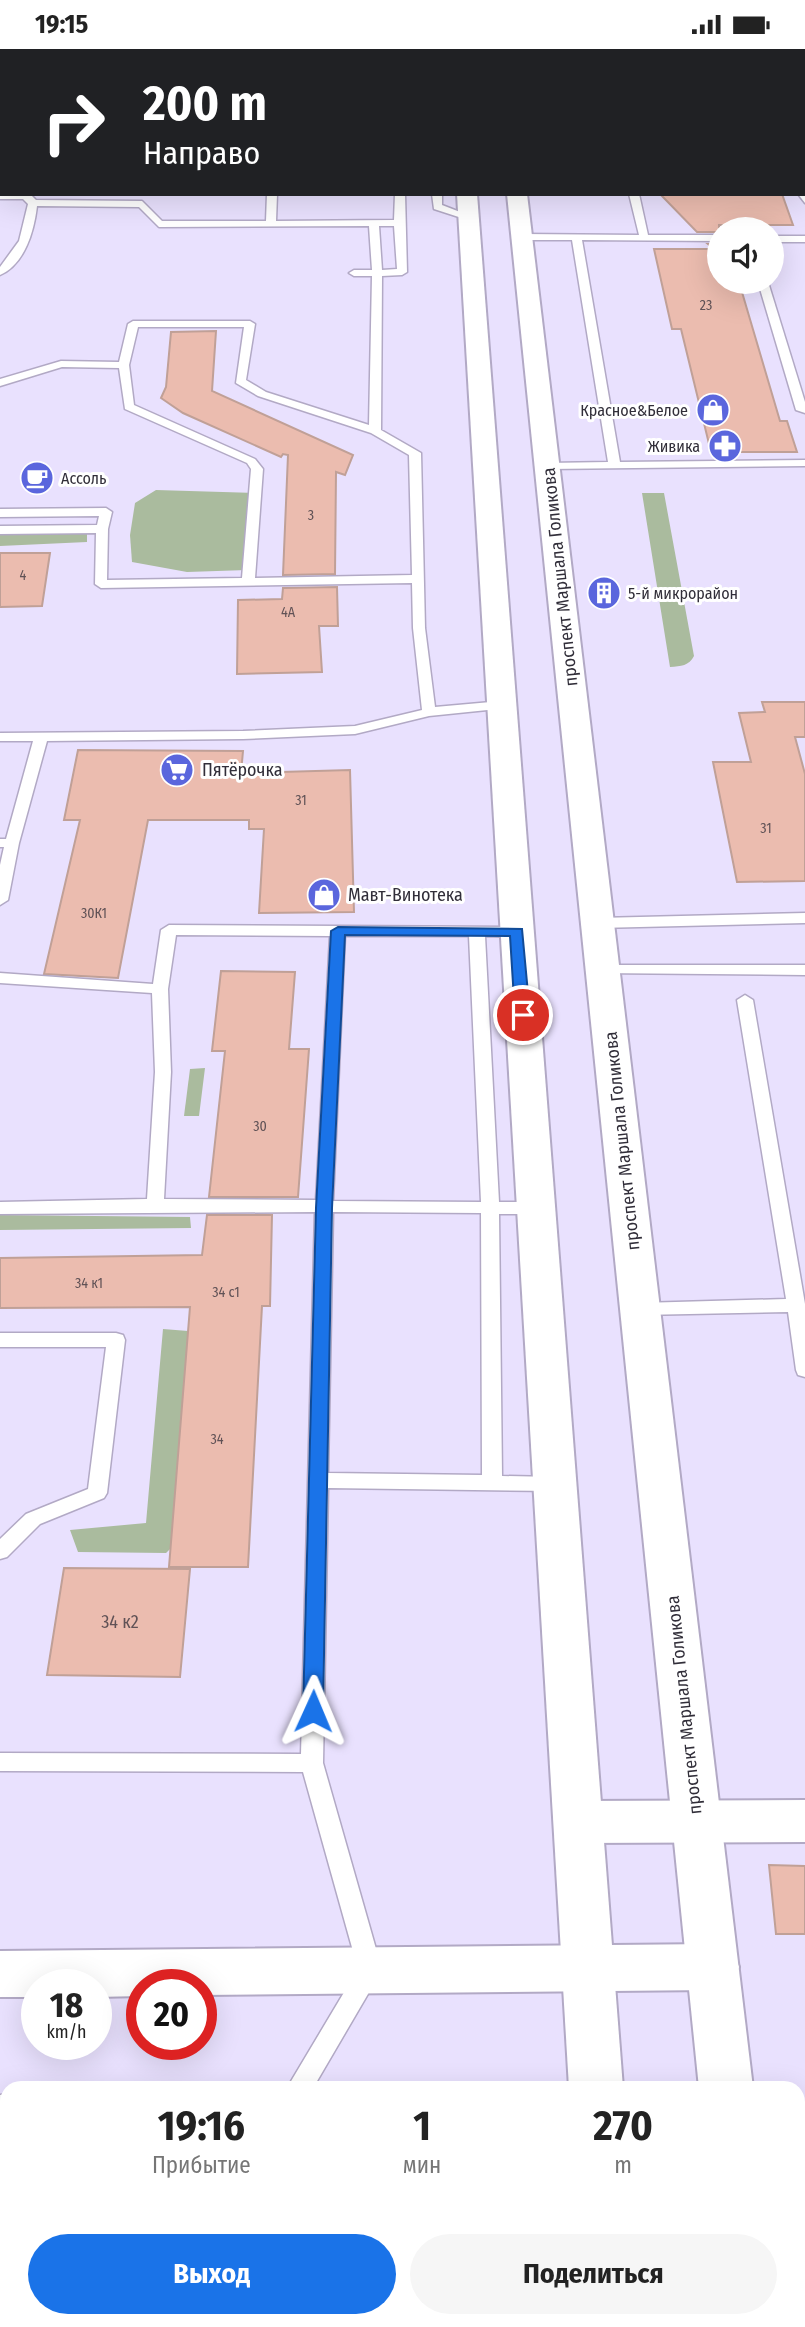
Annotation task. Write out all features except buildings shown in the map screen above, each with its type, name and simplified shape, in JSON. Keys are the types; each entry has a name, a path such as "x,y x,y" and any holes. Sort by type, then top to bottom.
{"main road":[{"name":"проспект Маршала Голикова","path":"517,196 725,2081"},
{"path":"468,206 596,2081"},
{"path":"473,284 527,283"},
{"path":"579,1822 805,1821"},
{"path":"0,1974 713,1967"}],"lane":[{"path":"0,196 142,204 159,223 400,223"},
{"path":"271,196 271,223"},
{"path":"354,273 402,272 400,196"},
{"path":"437,196 437,207 468,206"},
{"path":"635,196 644,237"},
{"path":"0,272 13,262 30,227 27,198"},
{"path":"374,223 377,273 376,431"},
{"path":"522,237 707,238"},
{"path":"577,238 615,467"},
{"path":"784,239 805,239"},
{"path":"767,294 802,411 805,410"},
{"path":"247,582 257,469 251,461 236,453 129,407 124,365 133,324 250,324 240,381 262,394 376,431 415,453 420,633 429,712"},
{"path":"0,383 61,364 124,365"},
{"path":"548,466 615,467 692,462 805,463"},
{"path":"0,513 106,512 102,529 101,584 418,579"},
{"path":"0,530 102,529"},
{"path":"0,737 243,735 355,730 429,712 502,705"},
{"path":"0,900 6,843 41,737"},
{"path":"598,923 805,918"},
{"path":"155,1205 163,1072 160,989 169,930 517,932"},
{"path":"303,2081 370,1970 312,1763 324,1208 338,931"},
{"path":"477,932 490,1208 492,1483"},
{"path":"603,970 805,970"},
{"path":"0,978 160,989"},
{"path":"745,1000 805,1370"},
{"path":"0,1208 155,1205 536,1208"},
{"path":"640,1309 796,1305"},
{"path":"0,1340 116,1340 97,1493 33,1519 0,1551"},
{"path":"318,1480 555,1484"},
{"path":"0,1762 312,1763"}],"green space":[{"path":"156,490 259,493 247,570 187,572 132,562 130,535 135,503"},
{"path":"642,493 664,493 694,656 690,662 681,666 670,667"},
{"path":"87,530 87,542 0,546 0,532"},
{"path":"205,1068 199,1116 184,1116 190,1069"},
{"path":"0,1215 190,1217 191,1228 0,1230"},
{"path":"163,1329 188,1331 171,1548 166,1553 78,1552 70,1530 146,1523"}],"place":[{"name":"Красное&Белое","path":"713,410"},
{"name":"Живика","path":"725,446"},
{"name":"Ассоль","path":"37,478"},
{"name":"5-й микрорайон","path":"604,593"},
{"name":"Пятёрочка","path":"177,770"},
{"name":"Мавт-Винотека","path":"324,895"}],"route":[{"path":"313,1711 324,1208 338,931 517,932 523,1015"}]}
